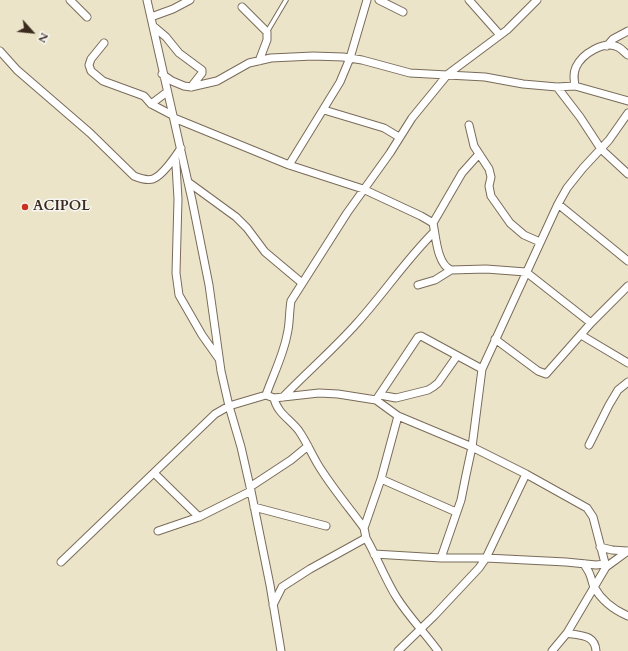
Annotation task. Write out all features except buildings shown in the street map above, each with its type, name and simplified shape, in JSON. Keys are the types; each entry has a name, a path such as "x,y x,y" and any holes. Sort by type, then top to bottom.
{"street":[{"path":"70,0 87,17"},
{"path":"146,0 153,25 162,74 181,148 209,285 220,359 229,406 242,447 251,489 270,585 281,651"},
{"path":"151,18 190,0"},
{"path":"289,165 340,82 350,58 367,0"},
{"path":"379,0 403,12"},
{"path":"469,0 500,36"},
{"path":"266,395 281,358 288,334 291,301 347,213 412,118 448,74 500,36 537,0"},
{"path":"242,7 267,32 259,61"},
{"path":"153,25 166,37 179,53 202,70 202,73 191,87"},
{"path":"607,46 613,39 628,31"},
{"path":"104,43 89,65 91,71 103,81 144,96 151,104 173,117 289,165 364,189 421,216 433,224"},
{"path":"575,86 574,76 576,67 581,59 592,51 601,46 618,47 628,55"},
{"path":"0,51 17,70 90,133 134,176 141,179 153,179 175,157 181,148"},
{"path":"162,74 172,81 191,87 217,81 249,63 270,58 313,56 350,58 410,73 485,77 523,84 557,87 575,86 628,101"},
{"path":"557,87 580,117 601,149 628,174"},
{"path":"151,104 167,92"},
{"path":"324,110 380,126 399,137"},
{"path":"440,558 461,500 472,447 482,369 540,242 567,188 601,149 628,113"},
{"path":"469,125 474,146 489,169 491,177 489,186 491,196 510,223 524,235 540,242"},
{"path":"451,270 442,262 433,224 462,173 479,154"},
{"path":"175,157 178,199 176,273 179,295 205,340 220,359"},
{"path":"188,182 236,217 266,252 302,283"},
{"path":"558,204 628,260"},
{"path":"283,397 339,343 434,232"},
{"path":"418,285 435,280 451,270 486,269 526,272 591,323"},
{"path":"495,339 538,371 546,374 591,323 628,286"},
{"path":"581,335 628,363"},
{"path":"378,398 418,337 421,336 482,369"},
{"path":"61,562 207,421 215,414 229,406 266,395 274,398 319,393 396,398 428,390 433,387 438,383 457,356"},
{"path":"589,445 618,390 628,383"},
{"path":"274,398 280,412 298,430 323,473 364,528 366,538 396,596 438,651"},
{"path":"378,398 398,416 472,447 526,474 587,508 593,517 605,566"},
{"path":"364,528 381,479 398,416"},
{"path":"158,531 199,517 251,489 308,446"},
{"path":"154,473 199,517"},
{"path":"398,651 422,629 479,568 486,558 526,474"},
{"path":"381,479 456,512"},
{"path":"254,507 326,526"},
{"path":"273,605 282,588 310,569 366,538"},
{"path":"600,547 612,550 628,551"},
{"path":"552,651 567,633 605,566 628,551"},
{"path":"374,554 440,558 486,558 566,562 605,566"},
{"path":"584,564 591,576 593,586 610,606 619,613 628,616"},
{"path":"270,585 282,588"},
{"path":"567,633 590,638 594,642 596,651"}],"lane":[{"path":"267,32 286,0"}],"place":[{"name":"ACIPOL","path":"25,207"}]}
